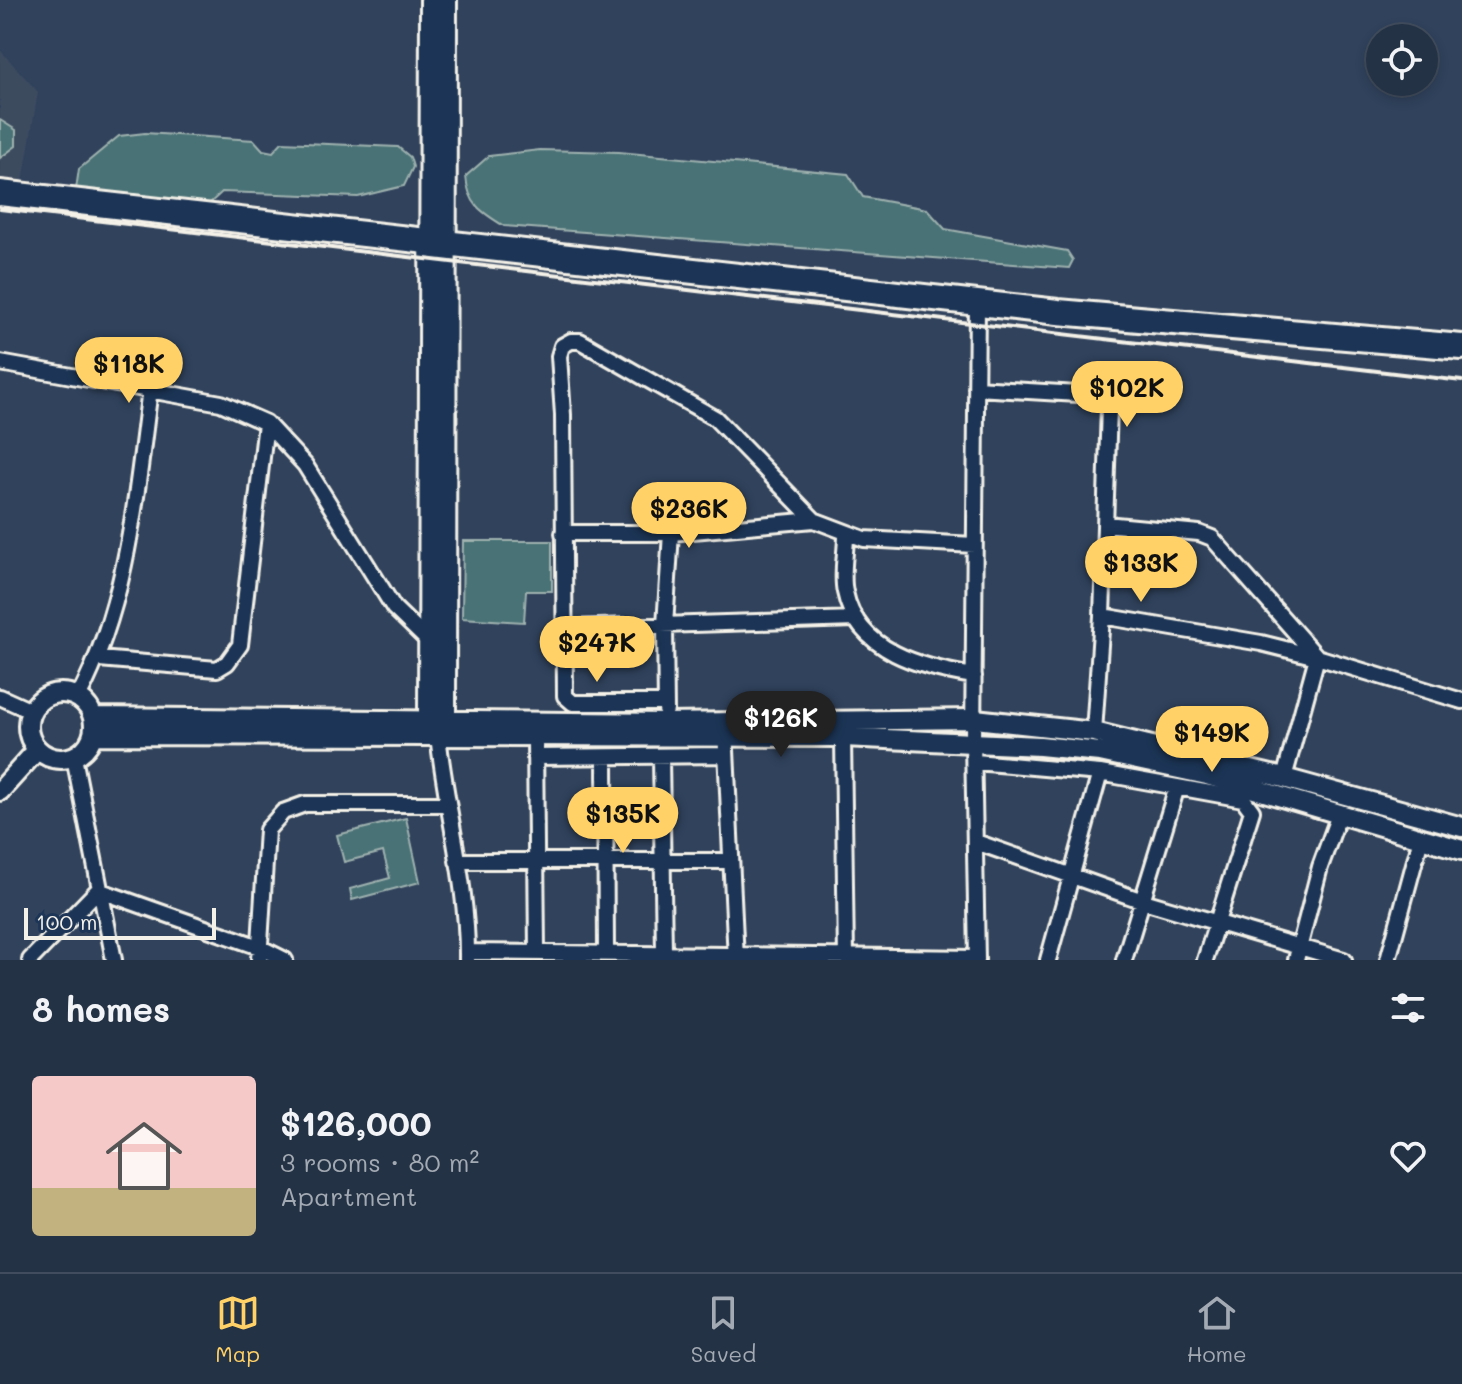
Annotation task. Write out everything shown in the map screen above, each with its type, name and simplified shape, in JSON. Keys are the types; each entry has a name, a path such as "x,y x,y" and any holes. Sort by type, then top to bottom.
{"highway":[{"path":"0,193 977,303 1462,347"}],"main road":[{"path":"430,0 438,242 437,724"},
{"path":"437,724 428,641 447,0"},
{"path":"57,693 78,698 93,726 89,744 74,757 55,759 37,750 28,732 31,711 38,703 57,693"},
{"path":"93,726 666,723 726,739 975,719 1094,732 1284,778 1462,827"},
{"path":"437,724 535,737 843,737 973,741 1100,752 1207,775 1462,850"},
{"path":"0,791 37,750"}],"street":[{"path":"437,724 445,804 466,908 467,956 606,952 977,959 973,741 977,303"},
{"path":"666,703 568,700 565,696 563,415 559,356 562,346 571,341 580,341 715,418 814,520 846,535 889,543 974,545"},
{"path":"0,363 221,403 266,423 305,465 389,601 428,641"},
{"path":"976,388 1095,395 1109,407 1102,616 1094,732"},
{"path":"78,698 99,659 129,551 150,389"},
{"path":"99,659 217,669 234,655 240,645 266,423"},
{"path":"563,533 671,533 814,520"},
{"path":"1105,524 1199,533 1212,538 1317,657"},
{"path":"666,723 665,625 671,533"},
{"path":"846,535 844,589 856,619 887,649 904,659 923,667 974,676"},
{"path":"1102,616 1261,643 1462,701"},
{"path":"566,628 856,619"},
{"path":"1284,778 1317,657"},
{"path":"0,697 31,711"},
{"path":"535,737 537,952"},
{"path":"843,737 846,958"},
{"path":"536,757 661,757 726,739 736,956"},
{"path":"74,757 114,960"},
{"path":"605,757 606,952"},
{"path":"661,757 664,953"},
{"path":"975,762 1100,773 1243,799 1252,811 1205,960"},
{"path":"1048,960 1100,773"},
{"path":"1124,960 1177,787"},
{"path":"259,953 267,830 283,812 305,804 445,804"},
{"path":"1297,954 1339,815"},
{"path":"1388,960 1421,838"},
{"path":"976,842 1140,900 1215,922 1297,954 1344,960"},
{"path":"457,861 731,861"},
{"path":"98,890 259,953 285,960"},
{"path":"30,960 98,890"}],"shaded area":[{"path":"0,50 38,92 23,182 0,180"}],"green space":[{"path":"0,120 16,130 16,146 0,158"},
{"path":"145,133 254,140 263,150 273,152 282,142 398,147 410,157 413,167 404,186 358,197 222,192 209,204 76,189 79,169 119,136"},
{"path":"540,150 619,152 848,174 863,197 927,209 945,229 1067,251 1073,260 1069,268 504,226 477,206 467,186 466,176 489,156"},
{"path":"463,541 552,541 552,591 526,591 524,622 462,618"},
{"path":"406,818 420,882 352,900 350,889 390,878 383,852 344,862 337,835"}],"railway":[{"path":"0,209 1462,381"}]}
